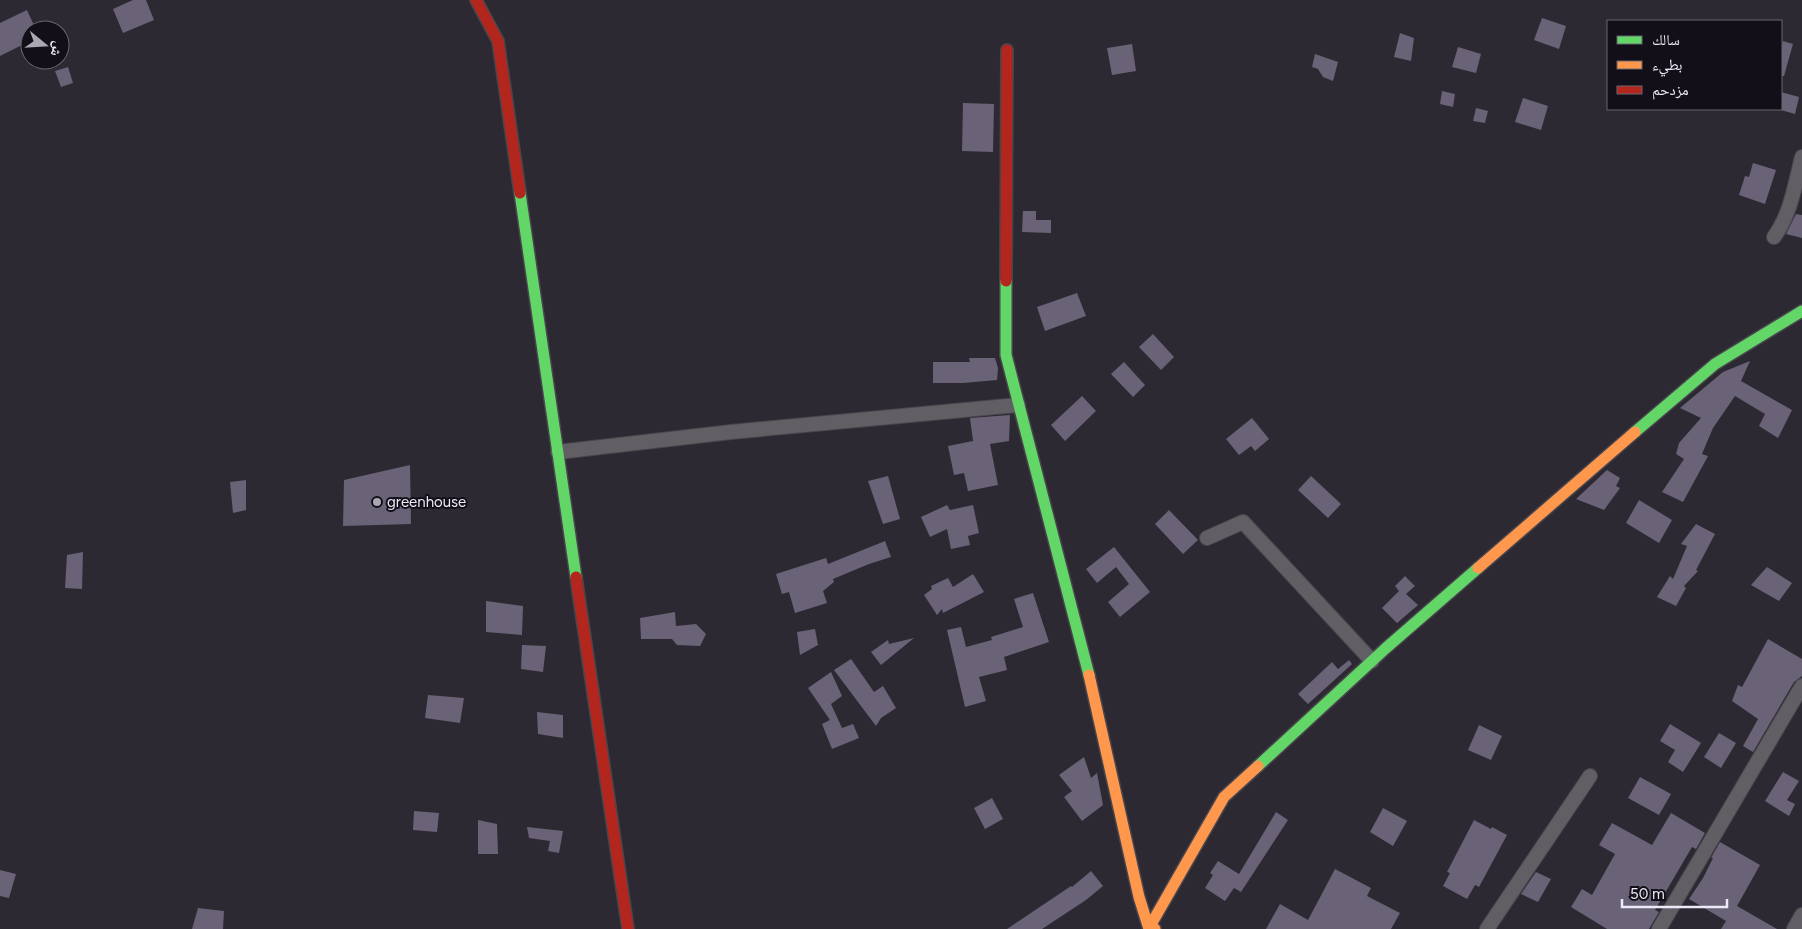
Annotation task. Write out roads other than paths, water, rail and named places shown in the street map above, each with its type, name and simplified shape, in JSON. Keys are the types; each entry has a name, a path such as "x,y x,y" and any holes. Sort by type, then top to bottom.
{"street":[{"path":"476,0 498,41 628,929"},
{"path":"1007,50 1006,355 1095,697 1139,897 1151,929"},
{"path":"1774,236 1781,228 1789,208 1802,157"},
{"path":"1151,929 1224,797 1372,661 1715,364 1802,311"},
{"path":"558,452 732,432 1018,405"},
{"path":"1207,538 1243,522 1372,661"},
{"path":"1659,929 1802,686"},
{"path":"1487,929 1590,776"},
{"path":"1794,929 1802,915"}],"place":[{"name":"greenhouse","path":"377,502"}]}
